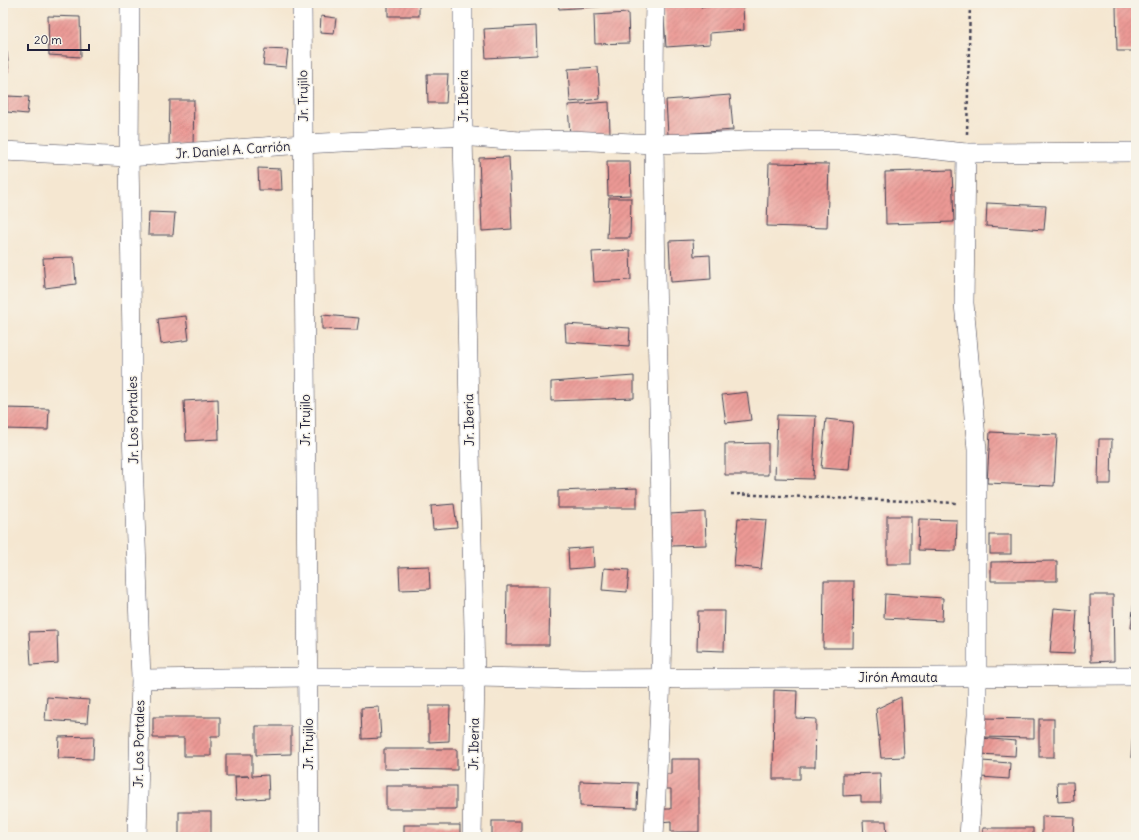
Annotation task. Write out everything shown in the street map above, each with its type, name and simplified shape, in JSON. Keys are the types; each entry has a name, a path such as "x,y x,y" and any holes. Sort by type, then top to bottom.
{"street":[{"name":"Jr. Los Portales","path":"130,3 129,157 132,432 140,679 136,837"},
{"name":"Jr. Trujilo","path":"302,3 308,837"},
{"name":"Jr. Iberia","path":"463,3 463,136 475,677 472,837"},
{"path":"654,837 661,678 662,575 653,97 655,3"},
{"name":"Jr. Daniel A. Carrión","path":"3,151 129,157 303,144 463,136 519,141 570,140 654,144 752,141 851,142 966,153 1136,152"},
{"path":"966,153 964,303 977,450 977,677 969,837"},
{"name":"Jirón Amauta","path":"140,679 307,677 475,677 583,679 1136,676"}],"path":[{"path":"966,153 970,3"},
{"path":"731,494 977,503"}],"building":[{"path":"388,3 419,3 419,16 388,16"},
{"path":"489,3 505,3 505,4 489,6"},
{"path":"558,3 627,3 627,5 559,9"},
{"path":"663,3 701,3 701,7 743,4 744,30 710,33 710,44 666,47"},
{"path":"1116,6 1136,6 1136,51 1117,51"},
{"path":"628,13 629,43 595,44 594,15"},
{"path":"48,16 80,17 81,57 49,55"},
{"path":"321,16 336,18 334,34 320,33"},
{"path":"536,26 537,55 486,58 484,29"},
{"path":"265,49 288,50 286,67 263,65"},
{"path":"3,52 7,52 9,72 3,72"},
{"path":"598,67 600,99 570,102 568,69"},
{"path":"427,74 448,74 446,103 428,103"},
{"path":"730,95 733,130 668,135 666,100"},
{"path":"7,96 29,97 27,114 7,112"},
{"path":"170,100 194,100 193,146 169,145"},
{"path":"609,102 610,134 570,136 568,105"},
{"path":"509,157 512,229 482,231 479,158"},
{"path":"607,161 630,161 631,195 608,196"},
{"path":"769,163 829,164 827,228 767,226"},
{"path":"258,168 281,169 282,190 259,190"},
{"path":"952,170 954,222 886,224 885,172"},
{"path":"609,198 631,198 630,238 607,238"},
{"path":"987,203 1046,206 1044,230 986,226"},
{"path":"149,212 175,213 173,235 148,235"},
{"path":"693,240 694,256 710,255 711,279 671,282 669,241"},
{"path":"630,250 631,280 594,282 592,252"},
{"path":"74,257 76,284 45,288 43,258"},
{"path":"322,315 359,318 357,330 322,329"},
{"path":"186,316 189,340 161,344 158,319"},
{"path":"565,324 630,328 629,346 566,342"},
{"path":"634,376 634,398 551,401 551,382"},
{"path":"747,392 751,420 726,423 722,395"},
{"path":"218,399 219,439 186,441 184,401"},
{"path":"3,408 49,409 48,430 3,429"},
{"path":"777,415 816,416 813,479 775,478"},
{"path":"826,419 853,422 849,470 821,468"},
{"path":"990,432 1057,435 1054,486 987,483"},
{"path":"1099,439 1112,439 1111,484 1098,484"},
{"path":"768,443 768,475 725,475 725,444"},
{"path":"637,488 637,508 558,508 558,491"},
{"path":"454,504 457,527 433,529 431,506"},
{"path":"705,512 706,545 671,546 670,514"},
{"path":"887,516 911,516 911,564 887,564"},
{"path":"738,518 766,520 761,569 734,566"},
{"path":"919,519 957,520 956,551 918,550"},
{"path":"990,535 1011,535 1011,554 990,554"},
{"path":"593,547 594,567 569,569 568,549"},
{"path":"1057,561 1057,581 991,581 991,562"},
{"path":"429,566 430,589 400,590 399,567"},
{"path":"604,568 629,570 627,592 602,590"},
{"path":"824,581 854,581 853,648 823,648"},
{"path":"507,586 550,586 549,645 506,645"},
{"path":"885,594 943,598 942,621 884,618"},
{"path":"1090,595 1113,595 1114,661 1091,662"},
{"path":"1134,600 1136,600 1136,628 1131,628"},
{"path":"1054,608 1077,610 1074,654 1050,653"},
{"path":"698,611 725,611 724,651 697,650"},
{"path":"57,631 58,663 31,665 29,632"},
{"path":"774,690 797,691 796,718 816,719 815,767 800,767 800,779 773,779"},
{"path":"47,697 89,700 87,723 45,720"},
{"path":"901,697 904,757 881,758 876,709"},
{"path":"1135,705 1136,757 1131,757"},
{"path":"429,706 450,706 449,741 429,742"},
{"path":"379,707 381,738 362,739 361,708"},
{"path":"153,717 220,717 220,736 211,736 211,756 184,756 184,738 153,738"},
{"path":"982,718 1034,719 1034,738 981,737"},
{"path":"1039,719 1054,719 1054,757 1039,757"},
{"path":"256,726 291,726 291,754 256,755"},
{"path":"94,736 93,759 58,758 59,737"},
{"path":"980,738 1016,741 1015,756 980,754"},
{"path":"384,749 457,749 457,770 384,769"},
{"path":"226,754 252,754 252,776 268,775 269,798 236,800 235,777 249,776 226,776"},
{"path":"671,759 699,759 699,832 671,832 671,821 660,822 659,809 671,809 671,789 662,789 662,774 671,774"},
{"path":"982,761 1010,763 1009,779 981,777"},
{"path":"880,773 881,802 861,802 861,795 843,796 843,774"},
{"path":"580,781 638,783 637,808 580,806"},
{"path":"1057,782 1073,782 1074,801 1058,802"},
{"path":"386,786 456,786 456,809 386,809"},
{"path":"179,812 211,812 211,837 179,837"},
{"path":"1042,816 1074,817 1073,837 1042,837"},
{"path":"492,821 521,821 521,837 492,837"},
{"path":"863,821 886,821 887,837 864,837"},
{"path":"404,825 460,825 460,837 404,837"},
{"path":"983,828 1033,828 1033,837 982,837"}]}
